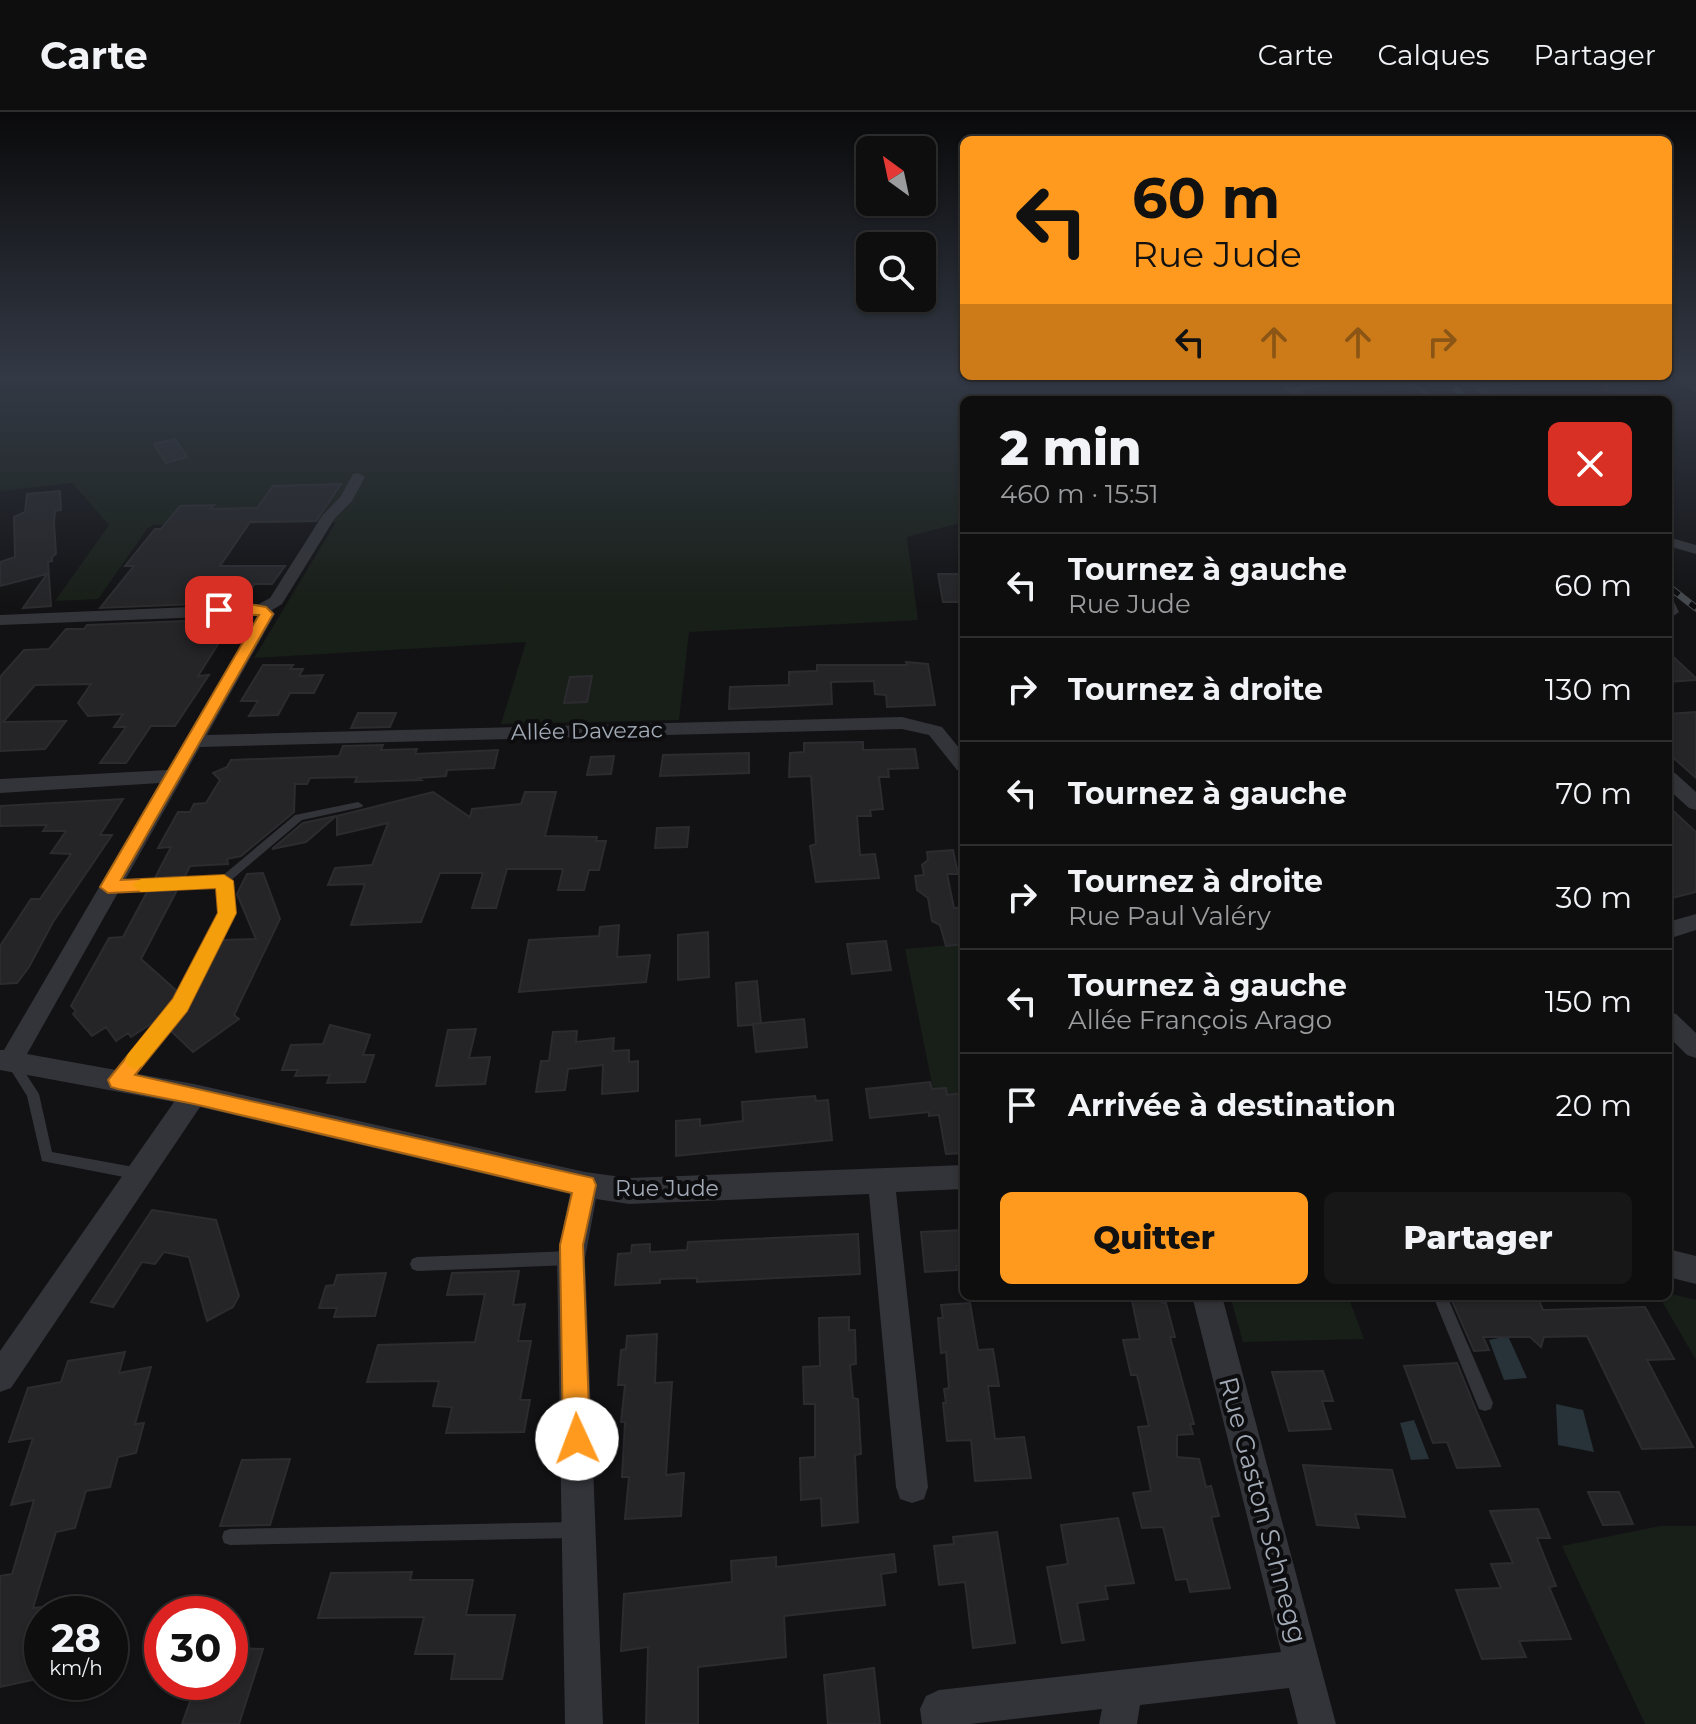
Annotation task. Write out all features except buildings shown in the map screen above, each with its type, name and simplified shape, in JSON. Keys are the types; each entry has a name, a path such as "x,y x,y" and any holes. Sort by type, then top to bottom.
{"street":[{"path":"0,620 256,609 276,601 329,516 347,498 358,477"},
{"path":"1672,542 1692,548"},
{"path":"5,1060 265,620 267,614 256,609"},
{"name":"Allée Davezac","path":"192,741 902,723 935,731 960,761"},
{"path":"0,786 171,776"},
{"path":"1672,782 1696,803"},
{"path":"1672,930 1696,922"},
{"path":"1672,1025 1696,1048"},
{"name":"Rue Jude","path":"5,1060 194,1095 585,1185 629,1191 960,1177"},
{"path":"0,1377 194,1095"},
{"path":"881,1181 912,1487"},
{"path":"584,1724 571,1245 585,1185"},
{"path":"1672,1264 1696,1270"},
{"name":"Rue Gaston Schnegg","path":"1208,1300 1317,1724"},
{"path":"941,1724 939,1709 1121,1707 1304,1668"}],"lane":[{"path":"108,887 224,881 299,817 358,805"},
{"path":"118,1080 180,1005 227,913 224,881"},
{"path":"5,1060 33,1094 47,1157 140,1174"},
{"path":"417,1264 571,1258"},
{"path":"1442,1300 1485,1403"},
{"path":"230,1537 579,1530"}],"shaded area":[{"path":"0,455 960,455 960,523 907,537 918,620 689,632 679,720 501,724 526,642 254,658 336,522 154,525 147,529 98,599 55,601 109,525 72,483 0,491"},
{"path":"960,944 960,1154 946,1154 905,949"},
{"path":"1672,1294 1696,1300 1696,1360 1661,1300 1672,1300"},
{"path":"1231,1300 1349,1300 1364,1339 1243,1342"},
{"path":"1508,1336 1527,1378 1504,1380 1489,1340"},
{"path":"1556,1404 1583,1410 1594,1452 1558,1445"},
{"path":"1414,1420 1429,1459 1411,1460 1400,1423"},
{"path":"1660,1526 1696,1526 1696,1724 1645,1724 1562,1546"}],"railway":[{"path":"1672,589 1696,608"}],"slow traffic":[{"path":"135,1060 180,1005 227,913 224,881 141,885"}],"route":[{"path":"219,610 262,609 267,614 108,887 224,881 227,913 180,1005 118,1080 585,1185 571,1245 577,1439"}]}
